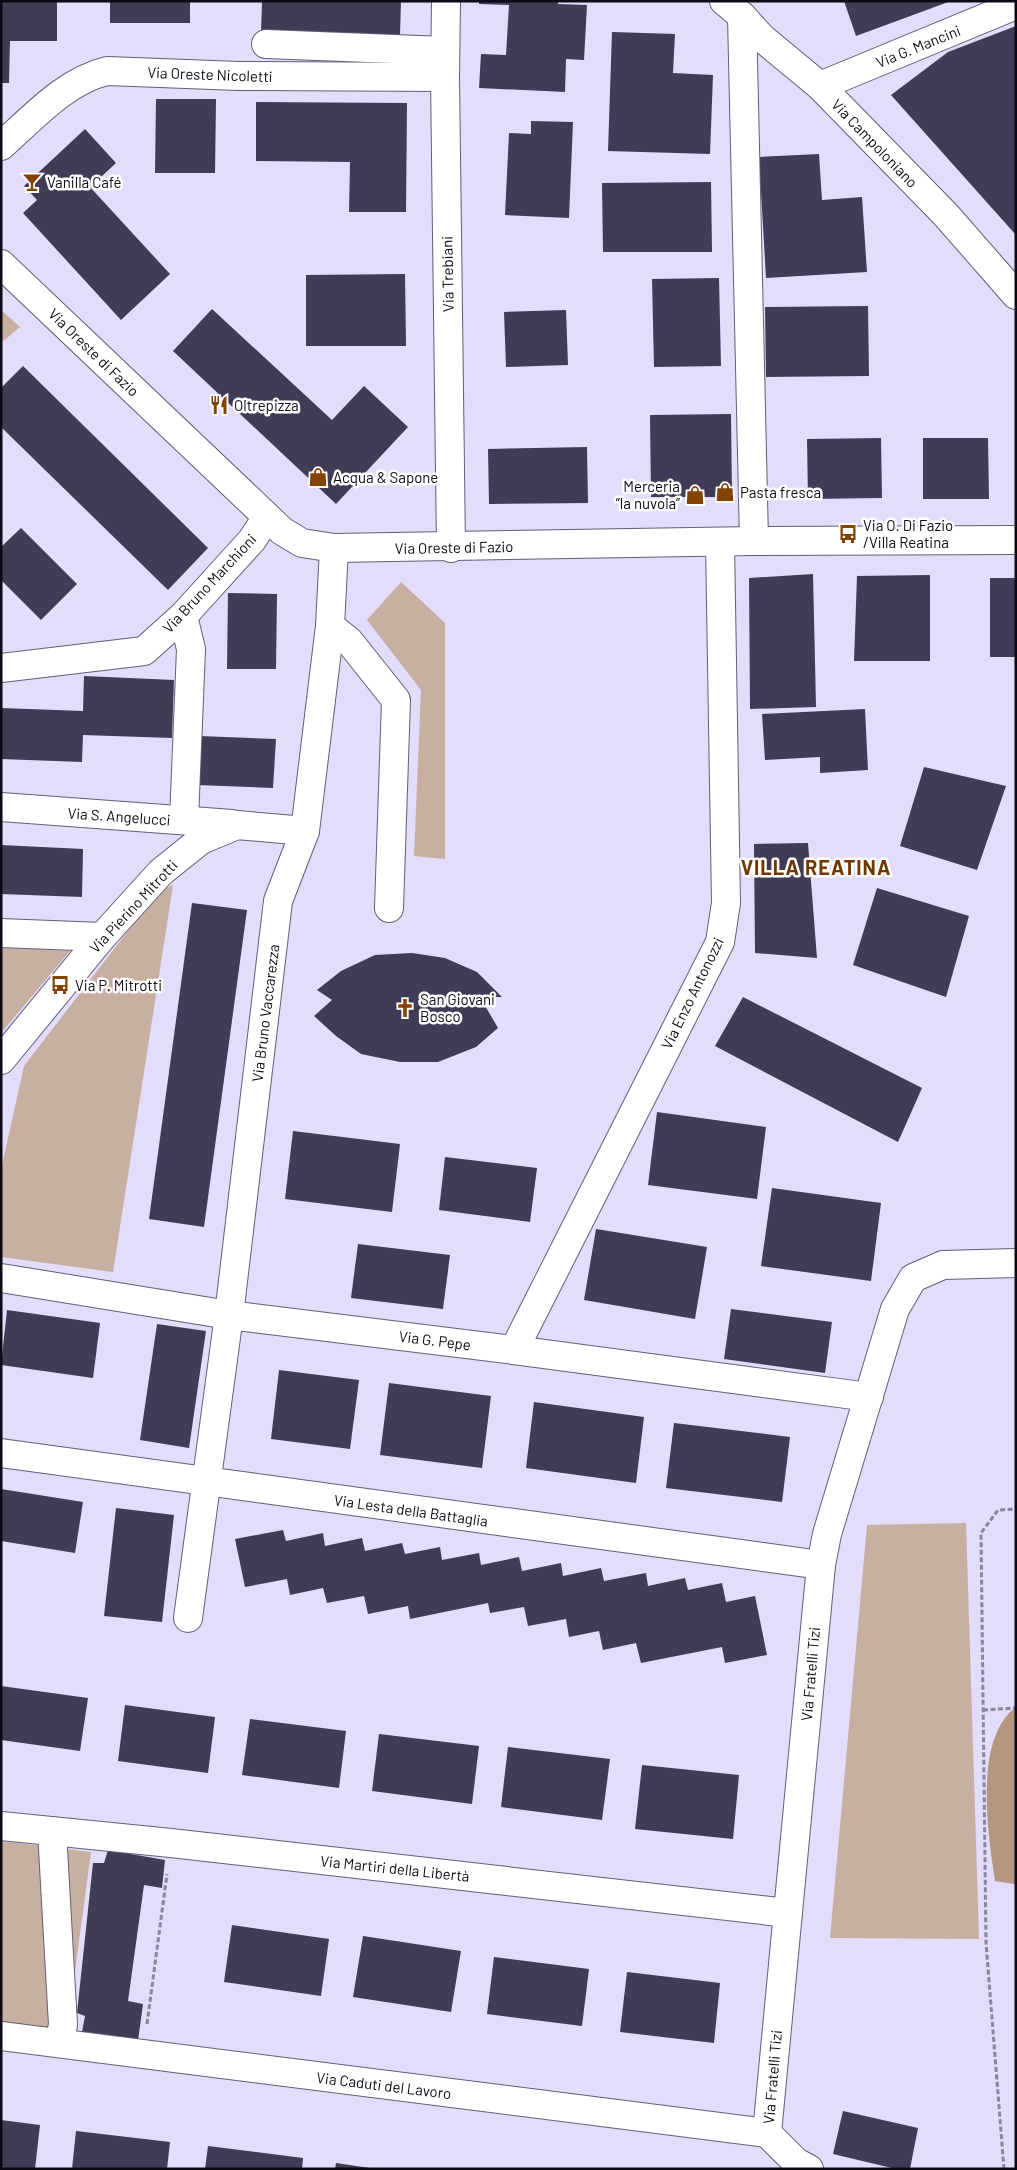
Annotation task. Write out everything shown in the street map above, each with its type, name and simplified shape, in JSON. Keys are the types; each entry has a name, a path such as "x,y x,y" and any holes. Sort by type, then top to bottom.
{"street":[{"name":"Via Trebiani","path":"446,1 445,64 451,548"},
{"name":"Via G. Mancini","path":"820,86 1016,5"},
{"path":"733,9 754,541"},
{"name":"Via Campoloniano","path":"733,9 762,38 820,86 946,215 1016,294"},
{"path":"266,44 445,64"},
{"name":"Via Oreste Nicoletti","path":"1,146 56,96 93,74 107,70 239,76 445,64"},
{"name":"Via Oreste di Fazio","path":"1,264 282,531 302,543 334,548 451,548 754,541 1016,540"},
{"name":"Via Bruno Marchioni","path":"1,668 144,651 184,616 252,540 267,517"},
{"name":"Via Enzo Antonozzi","path":"514,1350 720,942 726,903 720,542"},
{"name":"Via Bruno Vaccarezza","path":"188,1618 229,1315 278,900 305,831 330,626 334,548"},
{"path":"184,616 191,649 184,820"},
{"path":"330,626 348,641 396,700 389,908"},
{"name":"Via S. Angelucci","path":"1,807 237,825"},
{"name":"Via Pierino Mitrotti","path":"1,1060 102,936 161,872 201,840 237,825 305,831"},
{"path":"1,933 102,936"},
{"name":"Via Fratelli Tizi","path":"809,2169 796,2162 767,2133 820,1565 826,1534 895,1309 913,1278 943,1265 1016,1263"},
{"name":"Via G. Pepe","path":"1,1278 229,1315 514,1350 868,1397"},
{"name":"Via Lesta della Battaglia","path":"1,1454 820,1565"},
{"name":"Via Martiri della Libertà","path":"1,1826 171,1843 788,1913"},
{"path":"52,1831 62,2025 59,2044"},
{"name":"Via Caduti del Lavoro","path":"1,2036 767,2133"}],"path":[{"path":"1004,2169 986,1943 981,1534 998,1510 1016,1509"},
{"path":"983,1710 1016,1708"},
{"path":"143,2054 171,1843"}],"shaded area":[{"path":"1,310 20,327 1,343"},
{"path":"401,582 445,623 445,859 414,856 421,690 367,620"},
{"path":"173,885 113,1272 1,1257 1,1170 24,1066 157,893"},
{"path":"1,947 70,951 1,1033"},
{"path":"966,1523 979,1939 830,1938 867,1525"},
{"path":"1016,1707 1016,1882 1014,1884 995,1881 989,1838 987,1788 989,1764 994,1741 1002,1722"},
{"path":"1,1841 91,1852 67,2031 1,2025"}],"building":[{"path":"1,1 57,1 57,41 10,41 9,83 1,83"},
{"path":"110,1 190,1 190,23 110,23"},
{"path":"262,1 401,1 400,35 261,33"},
{"path":"479,1 558,1 558,4 587,5 584,60 566,59 565,92 479,88 481,54 506,55 509,5 479,4"},
{"path":"844,1 951,1 856,36"},
{"path":"1016,26 1016,235 891,95 948,52"},
{"path":"612,32 675,34 673,73 713,75 710,154 608,151"},
{"path":"156,99 216,99 215,173 155,173"},
{"path":"256,102 407,103 406,212 349,212 350,162 256,161"},
{"path":"531,121 573,122 569,218 505,215 509,133 531,134"},
{"path":"85,129 116,163 90,187 170,274 121,320 23,213 37,200 24,186"},
{"path":"819,154 822,200 862,197 867,272 766,278 759,157"},
{"path":"711,182 712,252 603,252 602,183"},
{"path":"405,274 406,346 306,346 306,275"},
{"path":"719,278 721,366 654,367 652,279"},
{"path":"868,306 869,376 766,377 765,307"},
{"path":"212,309 332,420 364,386 408,427 336,504 173,351"},
{"path":"566,310 568,365 506,367 504,312"},
{"path":"23,366 208,548 168,590 1,427 1,388"},
{"path":"731,414 732,497 651,497 650,415"},
{"path":"881,438 882,498 808,499 807,439"},
{"path":"923,438 988,438 989,499 923,499"},
{"path":"587,447 588,503 489,504 488,449"},
{"path":"21,528 77,584 41,620 1,580 1,547"},
{"path":"813,574 816,707 750,709 749,578"},
{"path":"930,575 930,661 854,661 857,576"},
{"path":"990,578 1016,578 1016,657 990,657"},
{"path":"228,593 277,594 276,669 227,669"},
{"path":"84,676 174,680 172,738 83,735 82,762 1,759 1,708 83,711"},
{"path":"865,709 868,770 820,773 820,757 765,760 762,714"},
{"path":"200,736 276,739 273,788 197,785"},
{"path":"924,767 1006,786 977,870 900,846"},
{"path":"808,843 817,958 755,953 754,844"},
{"path":"1,845 83,849 82,897 1,894"},
{"path":"877,888 969,916 946,997 853,965"},
{"path":"192,903 247,910 204,1227 149,1219"},
{"name":"San Giovani Bosco","path":"412,953 445,958 477,972 502,997 480,997 498,1028 476,1047 438,1062 400,1062 361,1054 336,1036 314,1016 332,1000 317,990 341,971 375,955"},
{"path":"743,997 922,1088 898,1142 715,1046"},
{"path":"657,1112 766,1127 757,1199 648,1185"},
{"path":"293,1131 400,1144 392,1212 285,1199"},
{"path":"445,1157 537,1168 530,1222 439,1210"},
{"path":"772,1188 881,1203 871,1281 761,1266"},
{"path":"596,1229 707,1247 695,1319 584,1300"},
{"path":"358,1244 450,1255 443,1309 351,1298"},
{"path":"731,1309 832,1322 825,1373 724,1359"},
{"path":"7,1310 100,1323 93,1378 1,1365"},
{"path":"157,1324 206,1331 189,1448 140,1440"},
{"path":"279,1370 359,1380 350,1449 271,1439"},
{"path":"389,1383 491,1396 482,1468 380,1455"},
{"path":"534,1402 644,1417 636,1483 526,1468"},
{"path":"674,1423 790,1437 782,1502 666,1488"},
{"path":"1,1489 83,1502 75,1553 1,1541"},
{"path":"116,1508 174,1515 162,1622 104,1616"},
{"path":"283,1530 286,1541 323,1533 325,1546 362,1538 365,1551 402,1543 405,1554 440,1547 442,1560 479,1553 481,1565 519,1557 522,1571 561,1563 563,1576 601,1568 604,1581 646,1573 648,1586 685,1578 688,1590 722,1583 726,1602 755,1596 767,1655 725,1663 722,1647 641,1663 636,1643 603,1650 599,1631 569,1637 566,1619 528,1626 524,1607 490,1613 488,1603 410,1619 408,1606 368,1614 364,1596 327,1603 323,1588 290,1595 287,1579 245,1587 235,1539"},
{"path":"1,1686 88,1698 80,1751 1,1740"},
{"path":"125,1705 215,1717 208,1773 118,1761"},
{"path":"250,1719 346,1731 339,1788 242,1775"},
{"path":"379,1734 479,1746 472,1804 372,1791"},
{"path":"508,1747 610,1759 602,1820 501,1807"},
{"path":"642,1765 739,1775 733,1839 635,1829"},
{"path":"108,1850 165,1860 162,1888 144,1885 128,2001 143,2004 138,2041 82,2032 85,2016 77,2013 93,1863 104,1863"},
{"path":"232,1925 329,1939 321,1996 224,1982"},
{"path":"363,1936 461,1951 451,2012 353,1997"},
{"path":"494,1957 589,1969 582,2026 487,2014"},
{"path":"627,1972 720,1983 714,2043 620,2032"},
{"path":"843,2111 918,2128 910,2169 896,2169 833,2154"},
{"path":"1,2120 40,2125 35,2169 1,2169"},
{"path":"76,2131 170,2142 167,2169 72,2169"},
{"path":"208,2146 303,2158 302,2169 205,2169"},
{"path":"336,2163 370,2168 370,2169 335,2169"}],"place":[{"name":"Vanilla Café","path":"32,182"},
{"name":"Oltrepizza","path":"219,405"},
{"name":"Acqua & Sapone","path":"318,477"},
{"name":"Pasta fresca","path":"725,492"},
{"name":"Merceria “la nuvola”","path":"695,495"},
{"name":"Via O. Di Fazio /Villa Reatina","path":"848,534"},
{"name":"Via P. Mitrotti","path":"60,985"},
{"name":"San Giovani Bosco","path":"405,1008"}],"district":[{"name":"VILLA REATINA","path":"816,867"}]}
